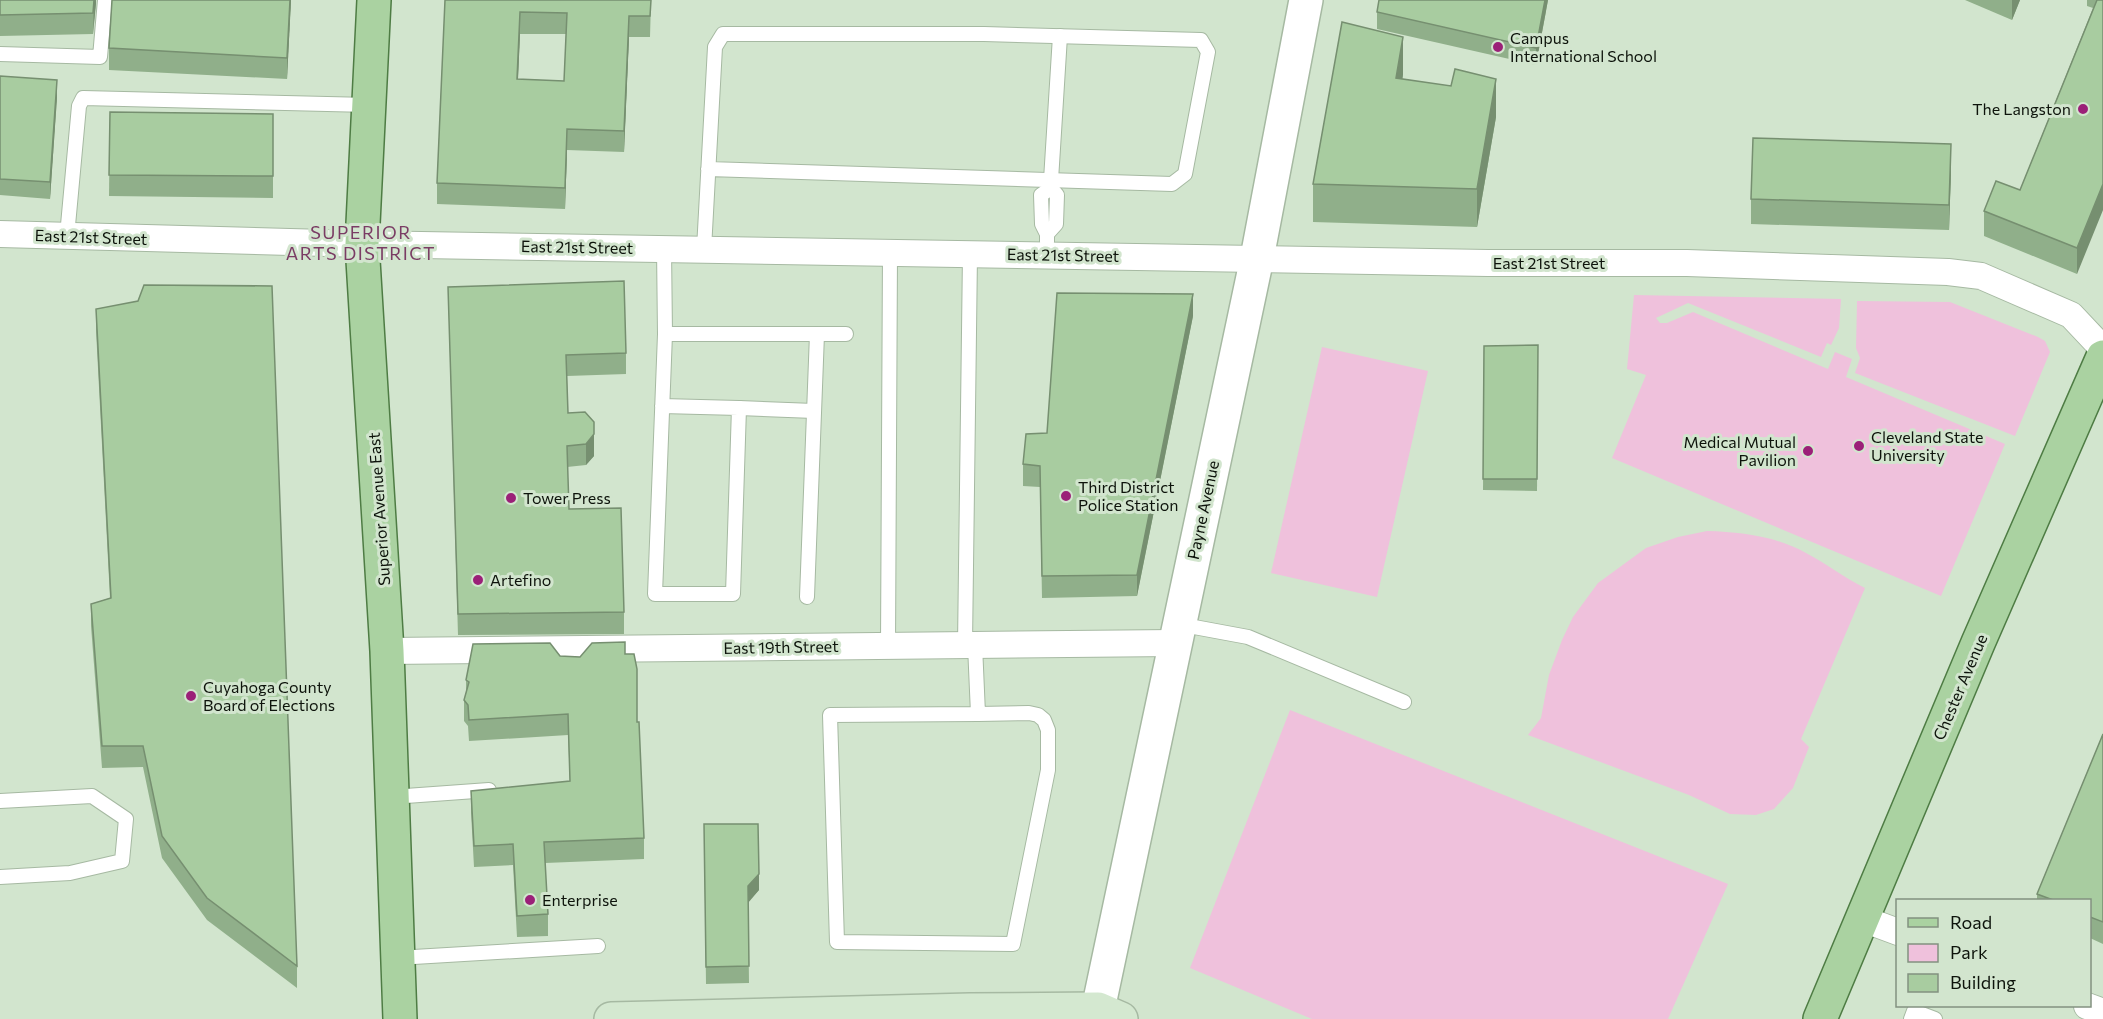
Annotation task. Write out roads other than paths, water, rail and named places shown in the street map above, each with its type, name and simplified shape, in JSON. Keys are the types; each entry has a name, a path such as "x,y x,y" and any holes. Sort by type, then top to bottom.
{"main road":[{"name":"Superior Avenue East","path":"375,0 362,244 387,651 400,1019"},
{"name":"Chester Avenue","path":"1820,1019 1978,644 2103,357"},
{"path":"611,1019 971,1014 1105,1016"}],"street":[{"name":"Payne Avenue","path":"1105,1016 1176,634 1257,258 1306,0"},
{"name":"East 21st Street","path":"0,234 362,244 970,254 1047,244 1257,258 1488,263 1687,263 1948,272 1981,276 2071,315 2103,349"},
{"name":"East 19th Street","path":"387,651 970,645 1176,634"},
{"path":"1863,919 1896,931"}],"lane":[{"path":"0,54 100,57 105,0"},
{"path":"704,249 708,169 715,47 723,34 984,34 1202,40 1208,52 1185,174 1172,184 1051,184 708,169"},
{"path":"1047,244 1056,224 1057,195 1051,184 1060,36"},
{"path":"67,236 78,106 83,98 369,105"},
{"path":"664,249 665,334 655,594 733,594 739,408"},
{"path":"888,646 890,252"},
{"path":"970,254 970,645 978,714"},
{"path":"665,334 846,334"},
{"path":"807,597 817,334"},
{"path":"662,406 814,411"},
{"path":"1176,634 1248,637 1404,702"},
{"path":"1029,713 1038,715 1044,720 1048,730 1048,770 1012,944 837,942 830,715 978,714 1029,713"},
{"path":"392,797 505,789"},
{"path":"0,801 92,795 126,819 122,861 70,873 0,877"},
{"path":"397,958 598,946"},
{"path":"1911,1019 1914,1011 1935,1019"}],"place":[{"name":"Campus International School","path":"1498,47"},
{"name":"The Langston","path":"2083,109"},
{"name":"Cleveland State University","path":"1859,446"},
{"name":"Medical Mutual Pavilion","path":"1808,451"},
{"name":"Third District Police Station","path":"1066,496"},
{"name":"Tower Press","path":"511,498"},
{"name":"Artefino","path":"478,580"},
{"name":"Cuyahoga County Board of Elections","path":"191,696"},
{"name":"Enterprise","path":"530,900"}],"district":[{"name":"SUPERIOR ARTS DISTRICT","path":"361,243"}]}
